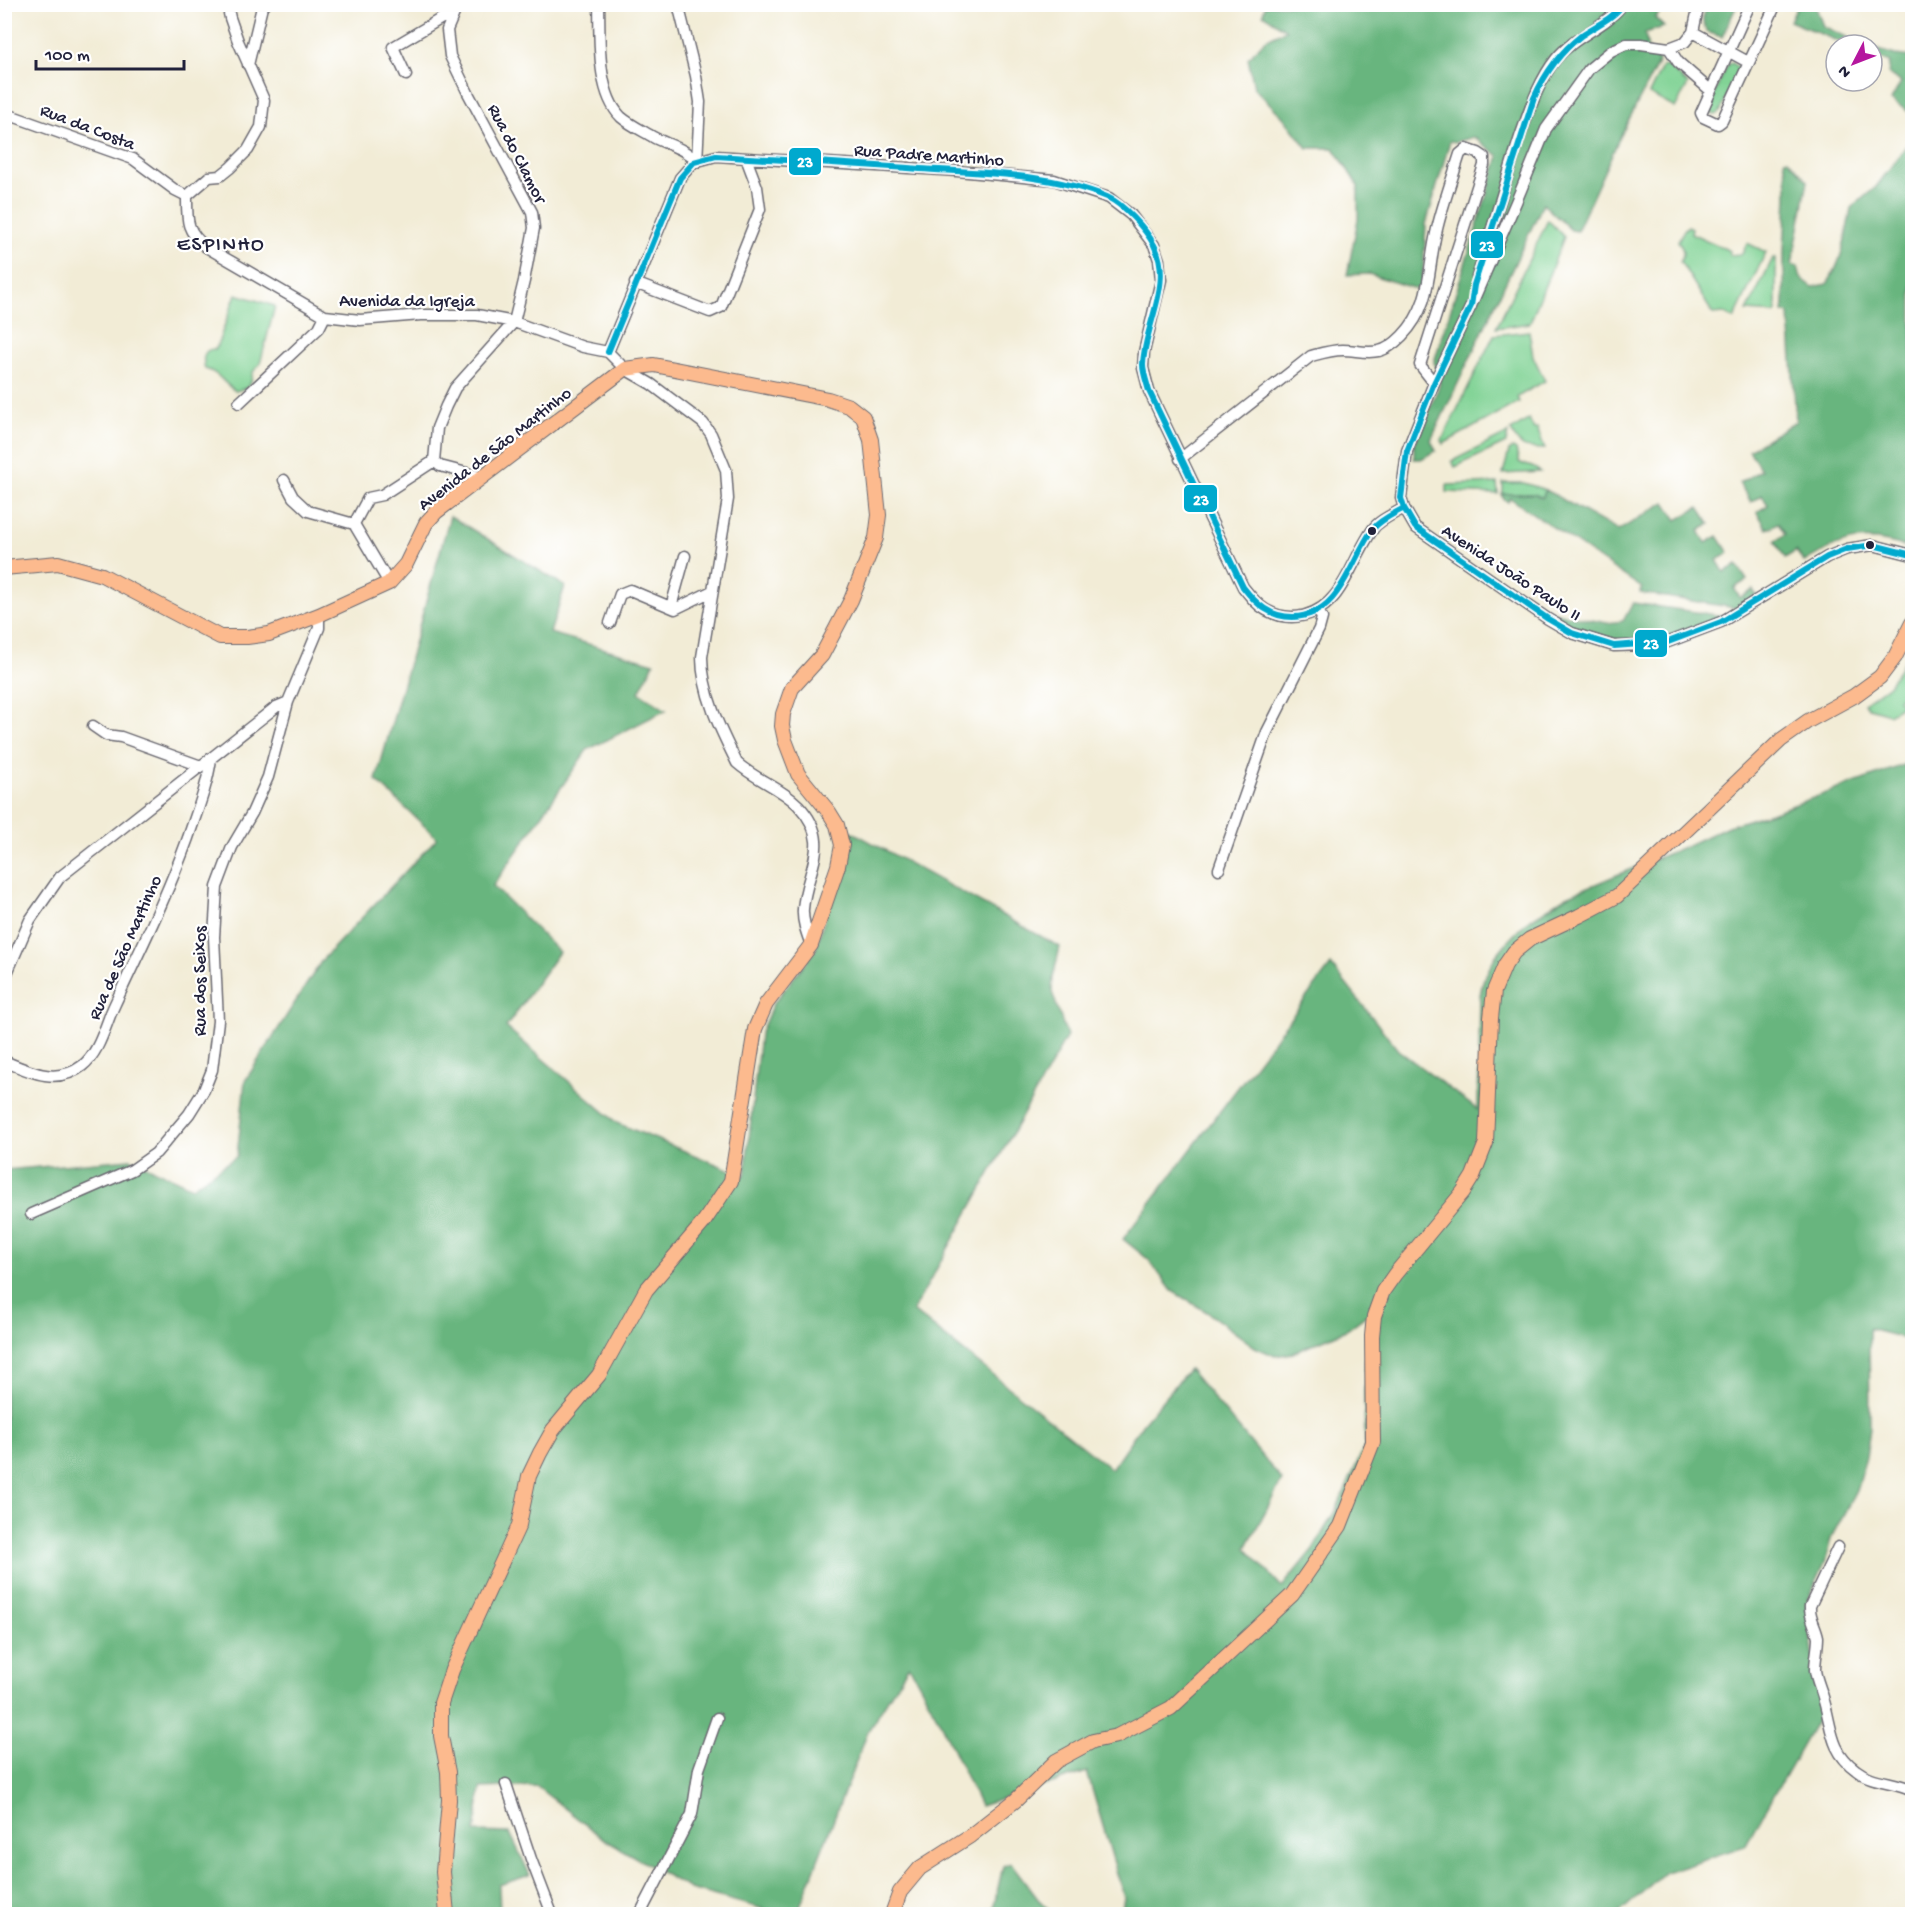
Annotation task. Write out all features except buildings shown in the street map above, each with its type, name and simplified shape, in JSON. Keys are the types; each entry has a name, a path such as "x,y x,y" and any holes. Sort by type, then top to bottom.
{"main road":[{"path":"447,1914 443,1872 449,1800 448,1772 441,1736 441,1702 452,1670 519,1525 529,1476 553,1430 599,1374 646,1290 703,1223 731,1181 755,1029 766,1004 811,945 838,866 842,844 837,825 829,812 798,774 782,726 783,714 792,688 822,655 836,630 876,538 879,515 870,440 863,417 849,406 839,402 654,365 625,369"},
{"name":"Avenida de São Martinho","path":"4,568 58,563 102,575 220,637 269,634 319,615 389,583 406,564 426,523 436,512 625,369"},
{"path":"892,1914 900,1892 920,1868 970,1836 1016,1800 1056,1761 1092,1741 1117,1737 1171,1708 1292,1595 1340,1526 1373,1442 1372,1336 1374,1316 1381,1297 1395,1274 1463,1192 1473,1176 1486,1143 1491,1018 1494,991 1505,965 1514,952 1530,939 1617,896 1662,856 1781,740 1808,721 1854,696 1880,677 1895,657 1912,623"}],"street":[{"path":"187,196 209,177 220,176 230,168 248,150 261,127 264,100 230,18 228,4"},
{"path":"248,65 262,7 266,4"},
{"path":"599,4 604,82 621,117 654,137 688,152 697,162"},
{"path":"678,4 700,102 697,162 680,178 608,352 625,369 651,384 696,417 711,434 726,470 728,499 702,657 702,675 706,691 737,763 791,800 808,817 817,847 802,912 811,945"},
{"path":"1471,306 1474,285 1511,166 1544,76 1558,56 1617,13 1623,4"},
{"path":"1219,869 1267,732 1319,629 1322,618 1318,610 1327,604 1337,592 1374,526 1404,508 1401,498 1407,451 1434,383 1471,306 1546,129 1589,69 1611,51 1626,44 1669,48 1685,42 1693,32 1699,4"},
{"path":"1750,4 1701,112 1703,117 1718,124 1722,121 1776,4"},
{"path":"406,75 393,47 456,8"},
{"name":"Rua do Clamor","path":"456,8 447,30 450,56 532,212 534,228 514,322"},
{"path":"1693,32 1748,62"},
{"path":"1669,48 1678,62 1710,90"},
{"name":"Rua da Costa","path":"4,113 133,159 187,196"},
{"path":"1180,459 1311,356 1342,350 1368,353 1381,351 1405,333 1415,322 1423,306 1437,228 1460,154 1466,149 1484,157 1484,165 1420,365 1434,383"},
{"name":"Rua Padre Martinho","path":"697,162 716,156 957,171 1054,180 1109,198 1131,215 1154,245 1160,260 1161,280 1144,352 1143,368 1149,391 1180,459 1243,587 1265,610 1283,617 1295,618 1318,610"},
{"path":"635,283 710,312 721,307 760,209 757,188 746,158"},
{"name":"Avenida da Igreja","path":"187,196 187,217 193,236 206,247 325,316 360,320 421,315 477,315 514,322 583,346 608,352"},
{"path":"239,403 319,328 325,316"},
{"path":"434,461 437,428 455,388 514,322"},
{"path":"434,461 440,466 482,477"},
{"path":"354,524 368,498 382,495 434,461"},
{"path":"284,480 293,497 308,511 354,524 389,583"},
{"name":"Avenida João Paulo II","path":"1404,508 1415,527 1548,619 1572,633 1614,646 1668,642 1721,622 1827,557 1846,549 1874,545 1912,555"},
{"path":"671,607 685,556"},
{"path":"610,623 620,594 630,590 675,609 712,591"},
{"path":"4,980 30,920 60,877 276,707 288,702 319,628 319,615"},
{"name":"Rua dos Seixos","path":"32,1214 132,1170 156,1153 189,1113 204,1090 214,1059 218,1021 214,937 218,887 232,847 252,813 268,777 288,702"},
{"path":"93,726 106,735 121,737 201,766"},
{"name":"Rua de São Martinho","path":"4,1061 38,1075 65,1075 83,1065 98,1045 112,1009 170,887 206,788 211,759"},
{"path":"1838,1547 1810,1606 1818,1637 1815,1671 1829,1718 1830,1733 1836,1748 1846,1762 1858,1772 1912,1790"},
{"path":"640,1914 692,1814 699,1769 717,1718"},
{"path":"506,1784 552,1914"}],"green space":[{"path":"1265,5 1667,5 1655,18 1664,27 1645,33 1648,50 1659,61 1618,141 1577,231 1571,230 1543,204 1431,440 1436,451 1421,459 1414,459 1414,445 1440,384 1434,362 1499,156 1474,137 1456,142 1450,141 1426,224 1422,291 1369,274 1347,275 1358,219 1358,186 1334,148 1307,148 1283,117 1254,88 1248,58 1265,40 1286,30 1263,14"},
{"path":"1704,5 1737,5 1722,37 1707,32 1703,22"},
{"path":"1798,5 1815,5 1823,26 1838,33 1824,33 1824,35 1790,21"},
{"path":"1884,52 1912,57 1912,114 1891,100 1901,82 1888,74 1890,63 1884,61"},
{"path":"1732,63 1739,69 1720,112 1716,115 1709,112 1708,107 1728,64"},
{"path":"1667,66 1688,84 1675,108 1649,94 1662,67"},
{"path":"1912,139 1912,547 1880,540 1855,540 1830,548 1804,562 1796,551 1785,558 1775,541 1785,534 1778,523 1767,529 1757,512 1768,505 1762,495 1751,502 1739,483 1761,470 1749,450 1796,421 1789,314 1783,312 1787,194 1784,160 1788,159 1808,181 1792,265 1798,267 1801,278 1813,287 1827,284 1837,266 1851,208 1876,187"},
{"path":"1548,220 1564,237 1530,323 1496,328"},
{"path":"1688,226 1692,228 1691,233 1730,251 1729,255 1742,254 1747,243 1766,252 1734,319 1723,313 1713,314 1680,261 1683,253 1678,241"},
{"path":"1773,258 1776,258 1776,313 1747,311"},
{"path":"236,294 275,306 260,364 253,372 251,382 246,388 236,391 214,373 205,369 204,354 208,350 216,349"},
{"path":"1529,331 1533,356 1545,381 1517,397 1519,402 1443,444 1442,440 1494,335"},
{"path":"1529,419 1534,429 1537,428 1545,449 1521,445 1511,431"},
{"path":"1508,433 1506,443 1455,467 1452,461"},
{"path":"1513,448 1516,450 1519,462 1540,472 1503,474 1509,451"},
{"path":"1497,483 1498,494 1447,492 1447,485"},
{"path":"1503,483 1524,483 1546,490 1542,498 1535,494 1503,494"},
{"path":"1546,490 1618,531 1665,502 1677,520 1699,507 1710,524 1699,531 1706,543 1718,536 1729,553 1717,560 1724,572 1737,565 1747,580 1734,588 1740,598 1753,590 1756,595 1736,608 1640,593 1642,588 1510,498 1508,502 1502,494 1535,494 1542,498"},
{"path":"450,516 565,586 550,633 654,663 639,692 666,710 587,750 493,886 559,952 506,1027 617,1123 745,1176 760,1034 773,1004 815,951 851,831 1060,947 1052,992 1067,1036 913,1311 1111,1469 1143,1423 1189,1369 1282,1480 1246,1548 1282,1587 1313,1549 1338,1506 1365,1445 1364,1393 1368,1314 1348,1329 1293,1353 1275,1356 1255,1347 1207,1312 1172,1291 1149,1260 1123,1239 1331,965 1398,1050 1478,1110 1480,995 1483,981 1495,957 1526,922 1567,896 1728,826 1777,811 1912,762 1912,1340 1869,1329 1870,1427 1866,1457 1856,1491 1831,1538 1825,1563 1806,1605 1822,1711 1745,1846 1665,1872 1618,1914 1121,1914 1124,1897 1087,1772 980,1806 941,1724 909,1665 868,1731 797,1914 782,1914 690,1889 605,1840 536,1786 481,1788 475,1832 510,1833 530,1875 499,1885 500,1914 5,1914 5,1170 131,1159 192,1187 237,1156 245,1081 322,960 437,838 376,780"},
{"path":"1633,603 1724,616 1674,635 1636,641 1592,634 1550,615 1552,612 1607,623 1623,621"},
{"path":"1912,648 1912,687 1898,699 1903,705 1889,714 1869,708 1864,703 1889,685"},
{"path":"1011,1863 1038,1899 1053,1914 992,1914 1003,1866"}],"transit line":[{"name":"23","path":"1623,4 1609,18 1582,35 1567,48 1548,72 1534,98 1474,285 1471,306 1434,383 1407,451 1401,498 1404,508 1415,527 1548,619 1572,633 1614,646 1668,642 1721,622 1827,557 1847,549 1873,545 1912,555"},
{"name":"23","path":"608,352 680,178 694,162 716,156 991,173 1062,183 1113,200 1134,218 1154,245 1159,259 1160,289 1145,350 1143,365 1145,378 1149,391 1243,587 1253,599 1270,612 1293,617 1309,614 1323,607 1342,584 1376,525 1404,508"}],"district":[{"name":"ESPINHO","path":"221,243"}]}
